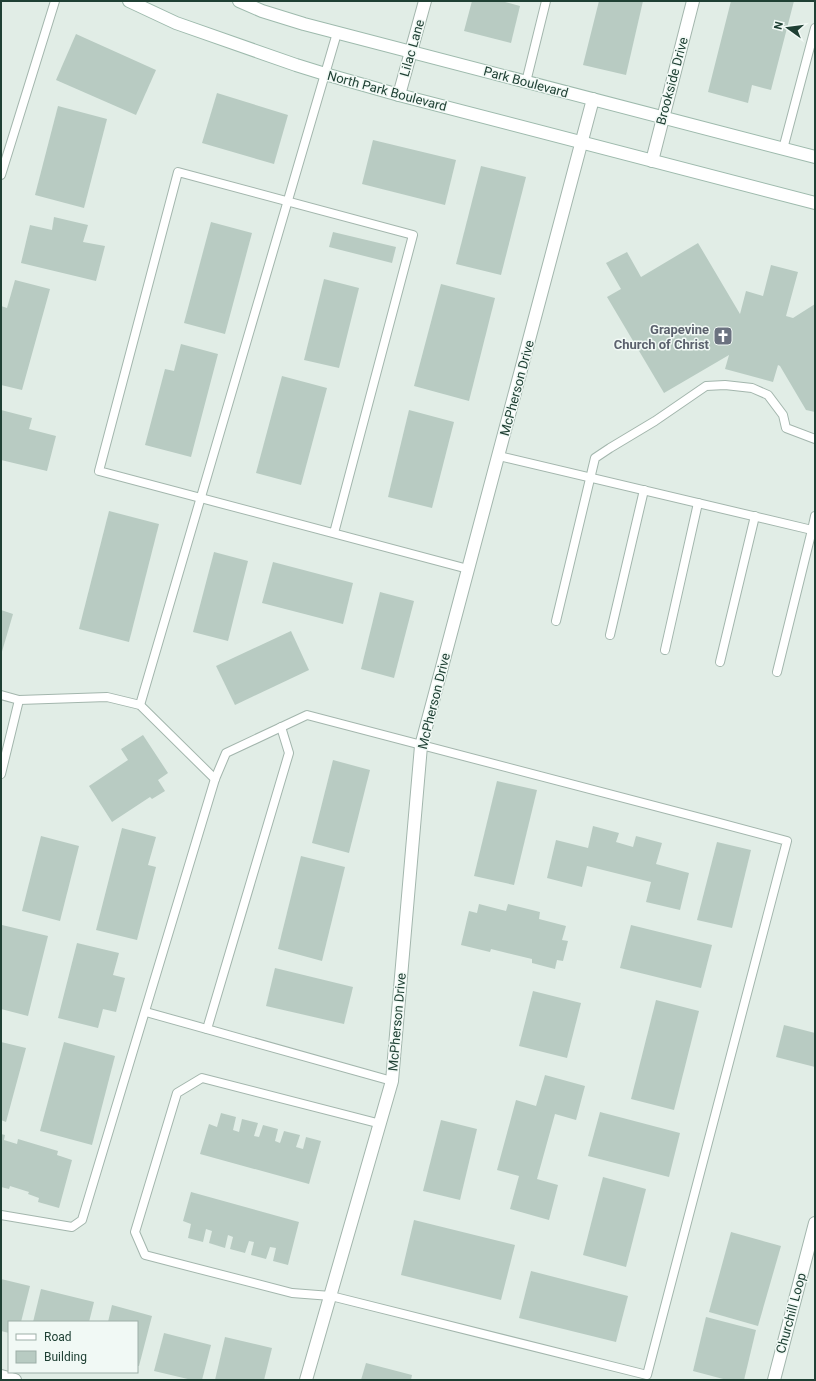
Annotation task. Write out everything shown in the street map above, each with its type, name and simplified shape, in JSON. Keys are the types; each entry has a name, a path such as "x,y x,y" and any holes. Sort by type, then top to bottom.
{"street":[{"name":"North Park Boulevard","path":"129,1 176,23 325,74 399,95 652,161"},
{"name":"Park Boulevard","path":"239,1 262,11 337,33 815,157"},
{"name":"Lilac Lane","path":"399,95 425,1"},
{"name":"Brookside Drive","path":"652,161 693,1"},
{"name":"McPherson Drive","path":"306,1380 381,1124 392,1081 421,746 593,99"},
{"path":"652,161 815,203"},
{"name":"Churchill Loop","path":"774,1380 815,1223"},
{"path":"1,1376 15,1380"}],"lane":[{"path":"1,176 55,1"},
{"path":"526,82 546,1"},
{"path":"783,149 815,28"},
{"path":"140,705 337,33"},
{"path":"334,533 414,235 178,172 99,471 468,569"},
{"path":"556,621 595,458 655,421 706,386 725,385 752,388 768,395 783,415 786,428 815,439"},
{"path":"498,456 812,530"},
{"path":"610,635 644,490"},
{"path":"665,650 698,503"},
{"path":"720,662 755,516"},
{"path":"777,672 815,516"},
{"path":"1,695 19,700 107,698 140,705 215,779"},
{"path":"1,774 19,700"},
{"path":"1,1214 72,1227 82,1220 146,1012 215,779 226,753 306,714 421,746 787,841 647,1375 331,1296 292,1293 145,1255 135,1232 177,1093 202,1078 381,1124"},
{"path":"207,1029 289,753 281,726"},
{"path":"146,1012 392,1081"}],"building":[{"path":"472,1 501,1 520,6 511,43 464,31"},
{"path":"599,1 643,1 626,75 583,65"},
{"path":"731,1 794,1 771,90 752,85 748,103 708,92"},
{"path":"76,34 156,70 136,115 56,80"},
{"path":"217,93 288,115 274,164 202,143"},
{"path":"58,106 107,119 84,208 35,195"},
{"path":"373,140 456,160 445,205 362,184"},
{"path":"481,166 526,177 501,275 456,264"},
{"path":"54,217 88,225 83,242 105,246 96,281 21,263 30,225 52,230"},
{"path":"211,222 252,233 225,334 184,323"},
{"path":"333,232 396,247 392,263 329,247"},
{"name":"Grapevine Church of Christ","path":"698,243 740,314 746,291 763,296 771,265 798,272 786,316 793,318 815,304 815,412 806,410 780,366 778,365 773,382 725,369 729,355 664,393 607,297 621,289 606,263 627,252 641,277"},
{"path":"324,279 359,288 339,368 304,360"},
{"path":"15,280 50,289 22,390 1,385 1,306 7,308"},
{"path":"441,284 495,298 469,401 414,386"},
{"path":"181,344 218,354 191,457 145,445 165,369 174,371"},
{"path":"282,376 327,388 301,485 256,473"},
{"path":"1,410 32,418 29,429 56,436 47,471 1,460"},
{"path":"409,410 454,422 432,508 388,497"},
{"path":"109,511 159,524 129,642 79,629"},
{"path":"214,552 248,561 228,641 193,632"},
{"path":"273,562 353,583 343,624 262,603"},
{"path":"380,592 414,601 394,678 361,669"},
{"path":"1,610 13,614 1,655"},
{"path":"291,631 309,670 235,705 216,666"},
{"path":"143,735 168,773 158,780 165,791 152,799 150,797 112,822 89,786 128,760 121,749"},
{"path":"333,760 370,770 349,853 312,843"},
{"path":"497,781 537,790 514,885 474,876"},
{"path":"593,826 619,833 616,842 633,847 636,836 662,843 656,864 689,873 680,910 646,902 651,882 587,866 582,887 547,878 556,840 588,848"},
{"path":"122,828 156,837 148,865 156,867 137,940 96,930"},
{"path":"41,836 79,846 60,921 22,911"},
{"path":"717,842 751,850 732,928 697,920"},
{"path":"301,856 345,867 322,961 278,949"},
{"path":"479,904 506,911 508,904 540,912 539,919 566,926 562,940 568,941 563,961 557,960 555,969 532,963 532,959 491,949 490,952 461,945 469,911 477,913"},
{"path":"2,925 48,936 28,1016 1,1009"},
{"path":"631,925 712,945 701,988 620,968"},
{"path":"77,943 119,953 113,975 125,978 116,1012 103,1009 98,1028 58,1018"},
{"path":"275,968 353,987 344,1024 266,1006"},
{"path":"533,991 581,1003 567,1058 519,1046"},
{"path":"656,1000 699,1011 674,1110 631,1099"},
{"path":"784,1025 815,1033 815,1067 776,1057"},
{"path":"1,1042 26,1048 6,1122 1,1120"},
{"path":"64,1042 115,1056 92,1145 40,1131"},
{"path":"545,1075 585,1086 576,1120 555,1114 537,1179 558,1185 549,1220 510,1209 519,1176 497,1170 516,1100 536,1106"},
{"path":"600,1112 680,1133 669,1177 588,1156"},
{"path":"221,1113 236,1117 233,1130 239,1132 242,1119 258,1123 254,1136 259,1137 263,1125 278,1129 275,1141 280,1143 284,1131 300,1135 296,1147 303,1149 306,1137 321,1141 309,1184 200,1154 209,1124 217,1127"},
{"path":"441,1120 477,1129 460,1200 423,1191"},
{"path":"1,1134 5,1135 4,1140 17,1144 18,1139 58,1151 57,1155 72,1160 59,1208 38,1202 39,1198 28,1194 29,1192 10,1186 9,1189 1,1187"},
{"path":"603,1177 646,1189 626,1267 583,1255"},
{"path":"191,1192 299,1222 288,1265 273,1261 276,1248 270,1247 266,1259 251,1255 254,1242 249,1241 245,1253 230,1249 233,1237 228,1235 225,1248 209,1243 212,1231 206,1229 203,1242 188,1238 191,1224 183,1221"},
{"path":"414,1220 515,1245 501,1300 401,1275"},
{"path":"731,1232 781,1246 758,1326 709,1312"},
{"path":"531,1271 628,1296 616,1342 519,1318"},
{"path":"1,1279 30,1286 21,1321 8,1321 8,1333 1,1331"},
{"path":"41,1289 94,1302 89,1321 33,1321"},
{"path":"112,1305 152,1316 139,1366 138,1321 108,1321"},
{"path":"706,1317 756,1330 744,1380 727,1380 693,1371"},
{"path":"164,1333 211,1345 202,1380 192,1380 154,1371"},
{"path":"225,1337 272,1348 264,1380 215,1380"},
{"path":"366,1363 412,1375 411,1380 361,1380"}],"place":[{"name":"Grapevine Church of Christ","path":"723,336"}]}
